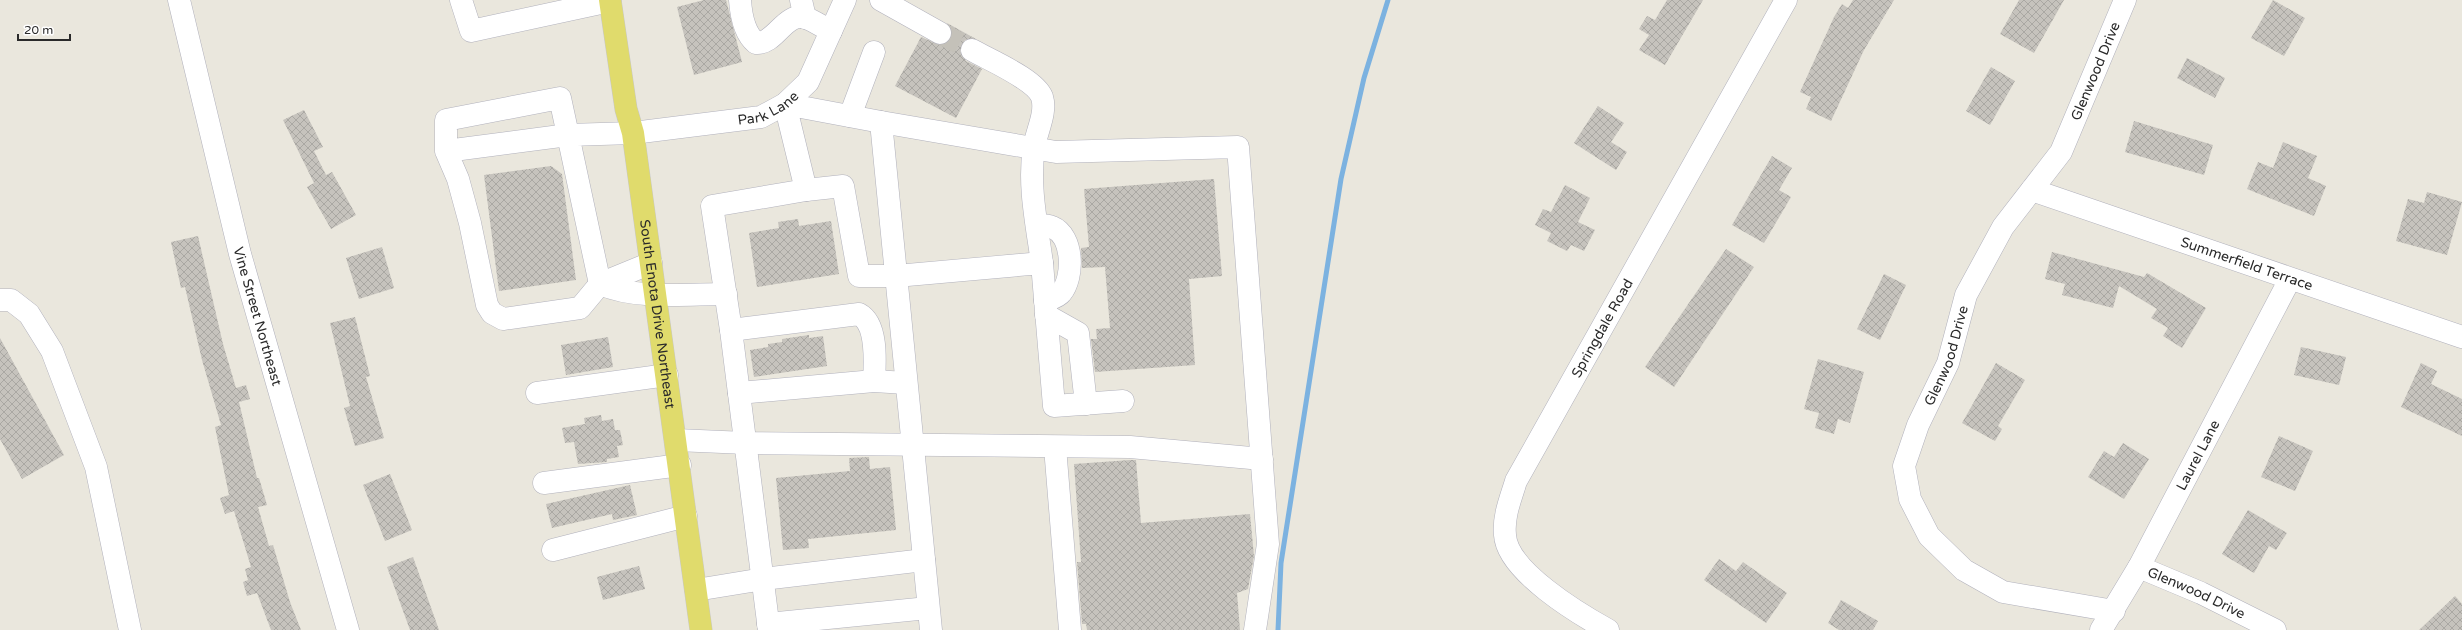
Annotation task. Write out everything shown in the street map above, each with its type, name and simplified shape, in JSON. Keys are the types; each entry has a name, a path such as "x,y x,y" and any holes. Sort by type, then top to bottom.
{"main road":[{"name":"South Enota Drive Northeast","path":"610,0 626,109 633,133 680,465 701,630"}],"street":[{"name":"Vine Street Northeast","path":"179,0 240,254 348,630"},
{"path":"461,0 471,31 610,0"},
{"path":"740,0 745,28 749,37 756,43 766,41 796,18 803,9 831,31"},
{"name":"Park Lane","path":"446,151 568,135 633,133 761,117 786,104 808,82 845,0"},
{"path":"881,0 940,32"},
{"name":"Springdale Road","path":"1608,630 1592,621 1526,574 1510,552 1505,536 1506,516 1516,481 1786,0"},
{"name":"Glenwood Drive","path":"2114,611 2003,592 1964,570 1929,536 1910,499 1904,466 1918,426 1948,363 1966,295 2003,227 2061,152 2125,0"},
{"path":"972,50 1030,83 1041,97 1043,108 1034,148 1032,173 1042,263 1054,406 1123,401"},
{"path":"850,116 874,52"},
{"path":"600,284 560,98 446,120 446,151 458,179 487,305 492,313 503,319 580,308 600,284 651,263"},
{"path":"806,190 786,104 1056,152 1238,148 1268,544 1255,630"},
{"path":"881,122 931,630"},
{"path":"928,608 769,627 731,330 712,206 806,190 843,186 858,276 896,276 1042,263"},
{"name":"Summerfield Terrace","path":"2032,190 2462,337"},
{"path":"1037,225 1053,227 1063,237 1069,262 1069,279 1061,294 1046,308"},
{"name":"Laurel Lane","path":"2101,630 2114,611 2139,567 2290,279"},
{"path":"600,284 615,290 656,294 726,294"},
{"path":"0,300 11,300 30,314 52,351 96,467 126,600 130,630"},
{"path":"1046,308 1078,333 1086,404"},
{"path":"731,330 859,314 870,325 874,352 874,381"},
{"path":"537,393 667,375"},
{"path":"739,393 874,381 906,383"},
{"path":"676,440 746,443 1130,447 1262,459"},
{"path":"1055,447 1070,630"},
{"path":"544,483 680,465"},
{"path":"553,550 686,516"},
{"path":"696,590 763,579 924,560"},
{"name":"Glenwood Drive","path":"2139,567 2201,593 2275,630"}],"building":[{"path":"704,0 726,0 742,62 694,75 677,7"},
{"path":"1667,0 1703,0 1665,65 1639,50 1649,35 1639,29 1647,16 1655,20"},
{"path":"1853,0 1894,0 1864,50 1831,121 1806,109 1811,97 1800,92 1834,17 1842,4 1848,8"},
{"path":"2019,0 2064,0 2034,53 2000,34"},
{"path":"2273,0 2305,18 2284,56 2251,38"},
{"path":"947,23 976,39 965,40 960,51 966,61 982,69 956,118 895,86 921,37 940,45 951,39 952,32"},
{"path":"2187,58 2225,78 2215,98 2177,78"},
{"path":"1991,67 2015,81 1990,125 1966,111"},
{"path":"1598,106 1624,123 1611,142 1627,152 1616,170 1574,143"},
{"path":"304,110 323,147 314,151 326,175 332,172 356,215 331,229 307,187 314,183 283,120"},
{"path":"2134,121 2213,145 2204,175 2125,152"},
{"path":"2283,142 2317,156 2308,178 2326,186 2314,216 2247,189 2258,162 2273,168"},
{"path":"1772,156 1792,168 1779,190 1791,197 1764,243 1732,225"},
{"path":"551,166 562,174 576,280 499,291 484,175"},
{"path":"1214,179 1222,276 1189,279 1195,365 1095,372 1091,339 1097,339 1096,329 1110,328 1105,267 1082,268 1081,248 1089,247 1084,189"},
{"path":"1565,185 1590,198 1578,222 1595,230 1584,251 1571,245 1567,251 1547,241 1551,233 1535,225 1543,209 1551,212"},
{"path":"2427,192 2462,202 2447,255 2396,241 2408,199 2424,203"},
{"path":"798,219 799,226 831,221 839,274 757,287 749,233 779,228 778,222"},
{"path":"198,236 223,344 236,388 246,385 250,399 239,402 257,478 259,478 267,505 258,507 269,546 273,545 290,602 301,630 271,630 257,593 247,596 243,582 248,580 245,569 251,567 234,511 225,514 220,498 229,495 215,427 221,425 202,360 185,287 181,288 171,242"},
{"path":"382,247 394,288 359,299 346,258"},
{"path":"1726,249 1754,267 1674,387 1645,367"},
{"path":"2052,252 2144,277 2147,273 2206,308 2182,348 2163,336 2168,328 2151,318 2157,309 2119,286 2113,308 2062,295 2065,284 2045,279"},
{"path":"1884,274 1906,285 1880,340 1857,329"},
{"path":"355,317 370,376 366,377 384,438 355,446 344,408 350,406 330,323"},
{"path":"809,335 809,338 823,336 827,366 754,377 750,350 768,347 768,344 782,342 782,339"},
{"path":"608,337 613,367 566,375 561,345"},
{"path":"0,338 64,455 22,479 0,439"},
{"path":"2301,347 2346,357 2339,385 2294,375"},
{"path":"1818,359 1864,372 1850,423 1838,419 1834,434 1815,428 1819,413 1804,409"},
{"path":"1996,363 2025,380 1998,426 2002,429 1995,441 1962,423"},
{"path":"2421,363 2437,371 2431,384 2462,399 2462,436 2401,407"},
{"path":"601,415 602,421 613,419 615,430 620,430 623,445 617,446 619,457 607,459 607,462 578,464 574,442 565,443 562,428 585,424 584,418"},
{"path":"2279,436 2313,451 2295,491 2261,477"},
{"path":"2123,443 2149,459 2124,499 2088,477 2104,451 2114,457"},
{"path":"869,457 870,469 890,467 896,530 808,539 809,548 783,550 776,478 850,471 849,458"},
{"path":"1136,460 1141,523 1250,514 1254,556 1248,589 1237,593 1240,630 1087,630 1086,624 1082,624 1077,562 1081,562 1074,464"},
{"path":"390,474 412,530 385,541 363,485"},
{"path":"630,485 637,515 613,520 612,514 552,528 546,504"},
{"path":"2248,510 2287,533 2276,550 2269,546 2254,573 2222,554"},
{"path":"413,557 439,630 410,630 387,567"},
{"path":"1719,559 1736,571 1743,562 1787,593 1766,623 1704,580"},
{"path":"639,566 645,589 603,600 597,577"},
{"path":"2455,596 2462,604 2462,630 2419,630"},
{"path":"1841,600 1878,621 1873,630 1839,630 1828,623"}],"waterway":[{"path":"1278,630 1281,563 1341,179 1364,78 1388,0"}],"tunnel":[{"path":"940,33 972,50"}]}
